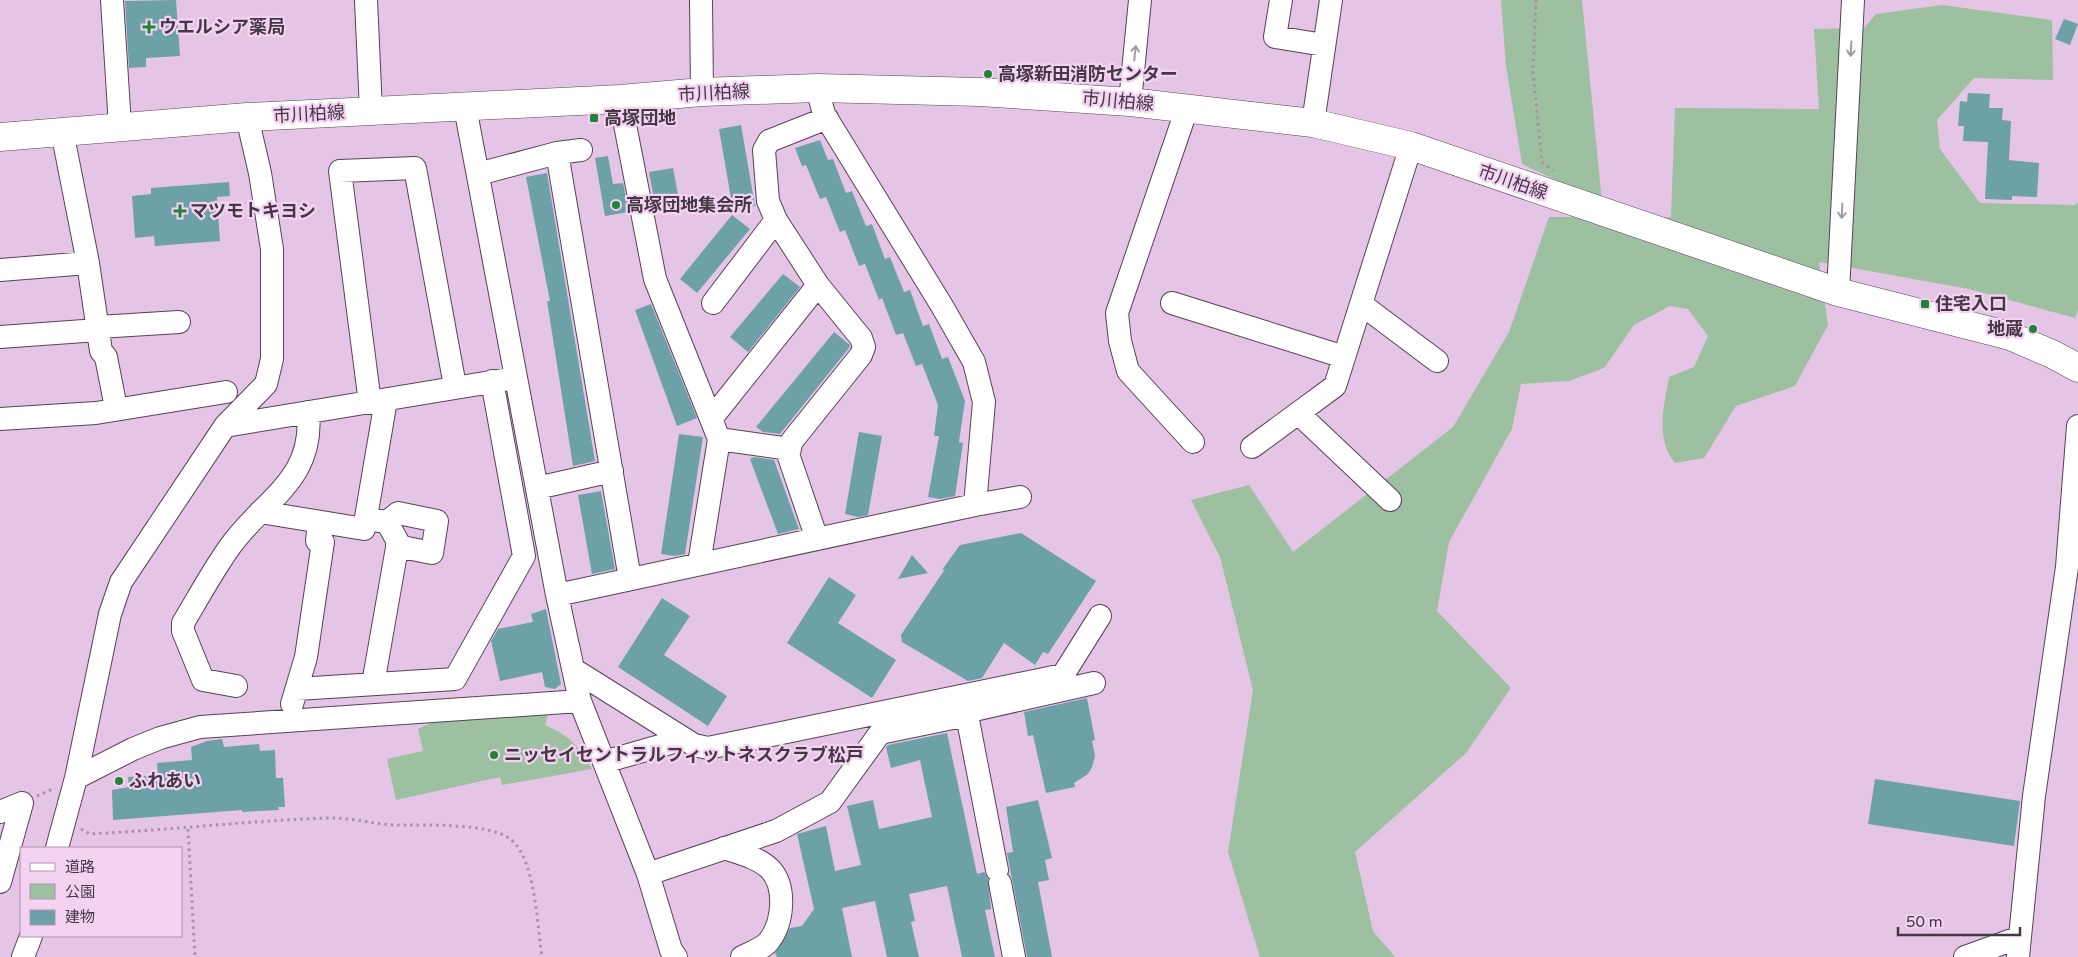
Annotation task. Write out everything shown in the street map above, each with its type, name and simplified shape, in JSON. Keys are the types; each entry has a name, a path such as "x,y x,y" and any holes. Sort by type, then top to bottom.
{"main road":[{"name":"市川柏線","path":"0,137 247,117 620,99 702,92 817,88 1040,95 1187,108 1312,123 1411,146 1838,292 2010,336 2052,354 2078,368"}],"street":[{"path":"112,0 120,126"},
{"path":"366,0 371,111"},
{"path":"701,0 702,92"},
{"path":"1130,102 1140,0"},
{"path":"1281,0 1275,37 1324,44"},
{"path":"1312,123 1331,0"},
{"path":"1838,292 1853,0"},
{"path":"817,88 827,118 974,362 984,402 975,505"},
{"path":"620,99 655,279 715,429 700,564"},
{"path":"465,107 557,595 580,701 648,874 671,950 676,957"},
{"path":"1187,108 1117,312 1120,341 1128,371 1192,442"},
{"path":"57,847 76,778 110,614 121,582 225,426 266,384 272,360 272,249 263,191 247,117"},
{"path":"816,540 788,454 792,441 861,355 864,347 861,338 818,285 776,220 768,200 764,150 769,141 827,118"},
{"path":"62,131 88,263 101,351 106,357 116,408"},
{"path":"1252,446 1334,386 1411,146"},
{"path":"478,174 557,152 581,150"},
{"path":"557,152 630,579"},
{"path":"373,684 398,542 376,520 378,401 340,171 415,168 455,386"},
{"path":"713,303 776,220"},
{"path":"0,270 88,263"},
{"path":"715,429 818,285"},
{"path":"1172,302 1344,357"},
{"path":"1361,304 1437,361"},
{"path":"0,337 179,322"},
{"path":"225,426 378,401 455,386 516,378"},
{"path":"319,522 316,541 323,542 306,657 295,696 373,684 455,679 524,556 492,381"},
{"path":"0,419 96,413 116,408 226,392"},
{"path":"236,686 203,680 183,631 183,623 230,547 297,473 308,446 310,427 308,412"},
{"path":"1298,413 1390,500"},
{"path":"1965,957 2019,947 2034,796 2067,567 2078,426"},
{"path":"715,429 790,449"},
{"path":"537,488 612,471"},
{"path":"557,595 1020,497"},
{"path":"260,512 364,529 376,520 398,513 437,521 432,553 397,546"},
{"path":"573,669 694,745 708,748 1063,675 1100,616"},
{"path":"648,874 776,830 830,802 880,733 967,715 974,710 1094,683"},
{"path":"76,778 142,745 200,727 580,701"},
{"path":"967,715 1014,957"},
{"path":"604,762 684,739"},
{"path":"0,812 22,803"},
{"path":"0,882 22,803"},
{"path":"724,848 748,856 770,870 781,892 780,918 768,942 742,957"},
{"path":"23,957 31,937"}],"path":[{"path":"1536,0 1533,72 1542,162 1556,173"},
{"path":"22,803 76,778"},
{"path":"65,821 90,834 188,829 329,818 395,825 448,825 493,832 510,839 523,856 531,880 542,957"},
{"path":"188,829 195,957"}],"green space":[{"path":"1501,0 1582,0 1602,202 1522,164 1506,66"},
{"path":"1942,5 2052,20 2053,80 1974,78 1937,120 1940,149 1980,203 2075,205 2078,202 2078,310 2075,318 1969,289 1819,262 1828,325 1795,386 1736,406 1704,458 1675,463 1665,444 1663,433 1663,411 1669,377 1694,367 1708,336 1688,309 1670,306 1634,325 1604,368 1569,381 1521,384 1512,429 1449,542 1437,611 1511,688 1466,753 1355,852 1373,931 1395,957 1260,957 1228,852 1253,690 1220,557 1191,500 1249,485 1293,552 1453,427 1509,332 1549,217 1671,217 1675,108 1819,109 1814,29 1864,28 1876,14"},
{"name":"ニッセイセントラルフィットネスクラブ松戸","path":"458,710 549,712 545,725 573,742 592,769 502,785 500,777 396,800 387,759 423,751 418,729"}],"building":[{"path":"176,0 180,56 146,58 146,67 129,68 125,1"},
{"path":"2064,19 2078,24 2070,45 2055,39"},
{"path":"1968,93 1990,94 1989,108 2003,108 2002,120 2011,121 2009,160 2039,163 2037,197 2012,196 2012,200 1985,199 1988,142 1963,141 1964,126 1958,126 1960,101 1967,102"},
{"path":"741,125 755,206 733,210 719,129"},
{"path":"820,140 828,160 833,159 846,193 852,191 866,226 872,224 885,259 890,257 904,292 910,290 923,326 929,324 942,359 948,357 965,401 959,442 963,443 955,496 940,499 928,497 939,436 934,436 938,405 922,364 916,366 903,333 896,335 882,298 879,300 865,264 859,266 845,230 840,232 826,197 820,199 806,165 802,166 795,148"},
{"path":"608,156 613,184 623,183 629,212 605,216 595,158"},
{"path":"673,168 680,205 656,210 649,172"},
{"path":"547,173 595,461 573,466 547,301 550,301 526,177"},
{"path":"229,182 230,196 217,197 220,241 155,246 154,236 135,238 132,196 151,194 151,188"},
{"path":"732,215 750,229 697,293 680,279"},
{"path":"783,274 800,287 748,352 730,337"},
{"path":"651,304 697,418 677,426 635,310"},
{"path":"834,332 850,345 849,348 780,434 763,432 756,427"},
{"path":"859,432 882,436 868,515 859,517 845,514"},
{"path":"679,434 703,437 685,554 675,556 661,554"},
{"path":"754,457 774,460 799,529 778,534 750,459"},
{"path":"601,491 615,569 592,574 578,495"},
{"path":"1021,533 1096,581 1048,654 1043,652 1035,665 1004,643 982,678 968,681 902,642 901,635 960,545"},
{"path":"912,555 928,573 898,579"},
{"path":"829,577 856,595 838,623 896,660 872,698 787,643"},
{"path":"662,598 690,616 664,655 727,696 708,726 618,667"},
{"path":"546,609 561,684 555,689 545,687 542,672 500,681 491,641 498,629 533,622 531,614"},
{"path":"1087,698 1095,740 1092,741 1095,756 1092,767 1088,774 1074,783 1075,787 1046,793 1033,735 1028,736 1024,712"},
{"path":"947,733 977,874 984,872 988,879 991,909 985,910 995,957 962,957 947,886 909,894 915,921 911,922 919,957 887,957 875,901 842,908 852,957 777,957 775,953 790,928 802,926 814,909 797,834 826,826 835,871 861,865 847,806 873,800 879,829 932,817 920,760 891,768 886,747 888,745"},
{"path":"222,739 224,747 259,744 260,751 275,750 276,778 283,778 285,807 278,807 279,810 242,812 242,810 113,820 112,790 129,787 128,777 158,775 157,763 192,760 191,747 207,741"},
{"path":"1875,779 2020,801 2014,846 1868,824"},
{"path":"1038,800 1052,858 1045,860 1049,880 1038,882 1052,957 1027,957 1007,853 1013,852 1006,807"}],"place":[{"name":"ウエルシア薬局","path":"149,27"},
{"name":"高塚新田消防センター","path":"988,74"},
{"name":"高塚団地","path":"594,118"},
{"name":"高塚団地集会所","path":"616,205"},
{"name":"マツモトキヨシ","path":"180,211"},
{"name":"住宅入口","path":"1925,304"},
{"name":"地蔵","path":"2033,329"},
{"name":"ニッセイセントラルフィットネスクラブ松戸","path":"494,755"},
{"name":"ふれあい","path":"119,781"}]}
